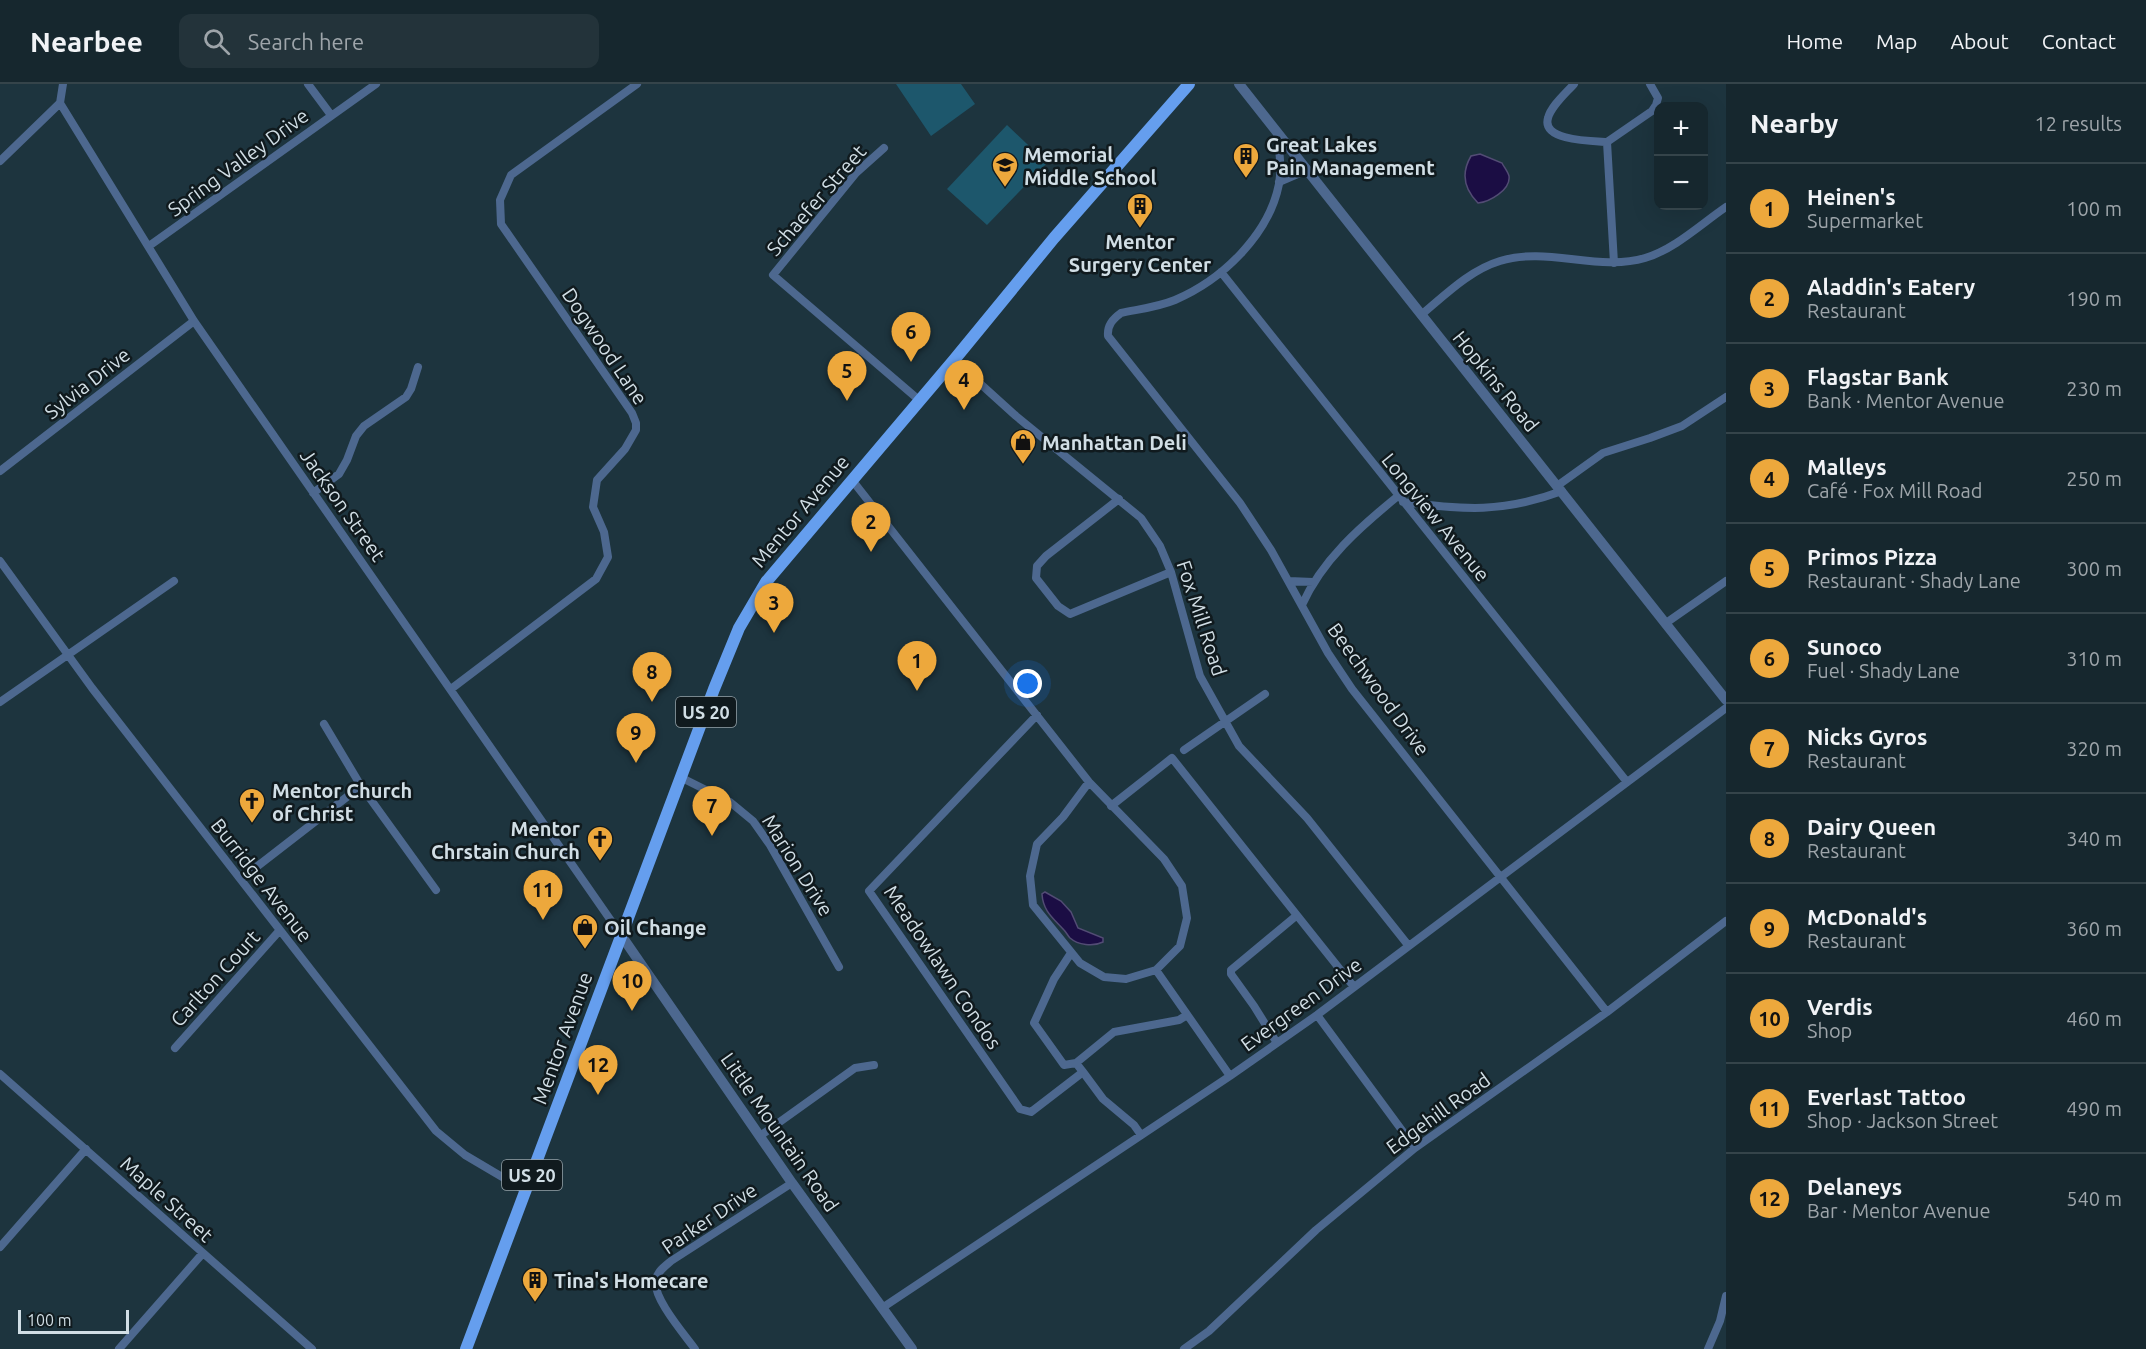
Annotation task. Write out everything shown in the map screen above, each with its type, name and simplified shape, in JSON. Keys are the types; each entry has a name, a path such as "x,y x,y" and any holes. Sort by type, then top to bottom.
{"main road":[{"name":"Mentor Avenue","path":"468,1348 732,643 751,605 766,582 1054,238 1189,84"}],"street":[{"path":"0,161 60,103 63,84"},
{"path":"308,84 331,115"},
{"name":"Spring Valley Drive","path":"149,246 375,84"},
{"name":"Dogwood Lane","path":"451,689 596,579 608,558 604,532 593,507 597,480 625,449 636,430 636,423 632,413 501,224 500,200 511,175 637,84"},
{"name":"Hopkins Road","path":"1239,84 1726,700"},
{"path":"1574,84 1548,117 1547,124 1550,130 1559,136 1607,142 1652,111 1658,98 1650,84"},
{"name":"Jackson Street","path":"60,103 194,321 224,360 621,935"},
{"path":"1221,272 1244,250 1260,228 1274,200 1279,182 1277,133"},
{"path":"1607,142 1614,263"},
{"name":"Schaefer Street","path":"884,148 856,174 773,275 919,400"},
{"path":"1279,182 1307,170"},
{"path":"1421,315 1462,281 1501,260 1541,257 1614,263 1633,261 1656,254 1726,207"},
{"name":"Beechwood Drive","path":"1221,272 1177,299 1153,307 1121,313 1110,323 1108,330 1110,340 1230,490 1271,550 1323,645 1353,689 1607,1012"},
{"name":"Longview Avenue","path":"1221,272 1627,782"},
{"name":"Sylvia Drive","path":"0,471 194,321"},
{"name":"Fox Mill Road","path":"954,360 1016,416 1141,518 1160,546 1171,572 1200,676 1239,746 1307,818 1408,945"},
{"path":"313,492 344,468 356,436 364,426 406,397 418,367"},
{"path":"1302,605 1314,582 1337,552 1357,531 1401,499 1475,510 1506,507 1559,488 1594,458 1682,426 1726,397"},
{"path":"852,480 1089,782 1164,859 1182,886 1188,918 1180,946 1156,970 1126,980 1104,977 1080,963 1033,905 1030,876 1037,844 1063,817 1089,782"},
{"path":"1119,499 1046,556 1037,566 1036,578 1058,606 1070,614 1171,572"},
{"name":"Burridge Avenue","path":"0,561 68,654 436,1131 465,1155 526,1191"},
{"path":"0,702 174,581"},
{"path":"1289,581 1314,582"},
{"path":"1666,623 1726,581"},
{"path":"1184,750 1265,694"},
{"name":"Evergreen Drive","path":"882,1308 1141,1136 1317,1015 1726,708"},
{"name":"Meadowlawn Condos","path":"1037,715 869,891 1020,1109 1031,1112 1083,1072"},
{"path":"324,724 361,786 436,890"},
{"path":"1111,807 1172,758 1354,987"},
{"name":"Marion Drive","path":"682,778 730,802 753,821 770,845 839,967"},
{"path":"241,879 361,786"},
{"path":"1277,1043 1231,974 1231,970 1296,916"},
{"name":"Edgehill Road","path":"1184,1349 1209,1331 1316,1230 1415,1148 1607,1012 1726,921"},
{"name":"Carlton Court","path":"175,1048 280,930"},
{"name":"Little Mountain Road","path":"621,935 792,1183 912,1349"},
{"path":"1071,953 1054,979 1034,1023 1064,1065 1076,1064 1114,1032 1179,1020 1187,1015"},
{"path":"1156,970 1230,1076"},
{"path":"1317,1015 1415,1148"},
{"path":"1076,1064 1103,1099 1134,1125 1141,1136"},
{"path":"760,1136 855,1068 874,1065"},
{"name":"Maple Street","path":"0,1074 312,1349"},
{"path":"0,1247 86,1149"},
{"name":"Parker Drive","path":"694,1349 658,1297 655,1286 659,1271 792,1183"},
{"path":"119,1349 203,1253"},
{"path":"1708,1349 1720,1321 1726,1296"}],"shaded area":[{"path":"896,84 961,84 975,104 931,136"},
{"path":"1007,125 1047,163 987,225 947,189"},
{"path":"1480,154 1502,163 1509,176 1509,181 1507,186 1493,198 1478,203 1467,186 1465,175 1471,156"},
{"path":"1045,892 1061,901 1071,912 1078,928 1103,938 1103,942 1086,944 1070,938 1046,910 1042,894"}],"place":[{"name":"Great Lakes Pain Management","path":"1246,179"},
{"name":"Memorial Middle School","path":"1005,188"},
{"name":"Mentor Surgery Center","path":"1140,229"},
{"name":"Sunoco","path":"911,362"},
{"name":"Primos Pizza","path":"847,401"},
{"name":"Malleys","path":"964,410"},
{"name":"Manhattan Deli","path":"1023,465"},
{"name":"Aladdin's Eatery","path":"871,552"},
{"name":"Flagstar Bank","path":"774,633"},
{"name":"Heinen's","path":"917,691"},
{"name":"Dairy Queen","path":"652,702"},
{"name":"McDonald's","path":"636,763"},
{"name":"Mentor Church of Christ","path":"252,824"},
{"name":"Nicks Gyros","path":"712,836"},
{"name":"Mentor Chrstain Church","path":"600,862"},
{"name":"Everlast Tattoo","path":"543,920"},
{"name":"Oil Change","path":"585,950"},
{"name":"Verdis","path":"632,1011"},
{"name":"Delaneys","path":"598,1095"},
{"name":"Tina's Homecare","path":"535,1303"}]}
